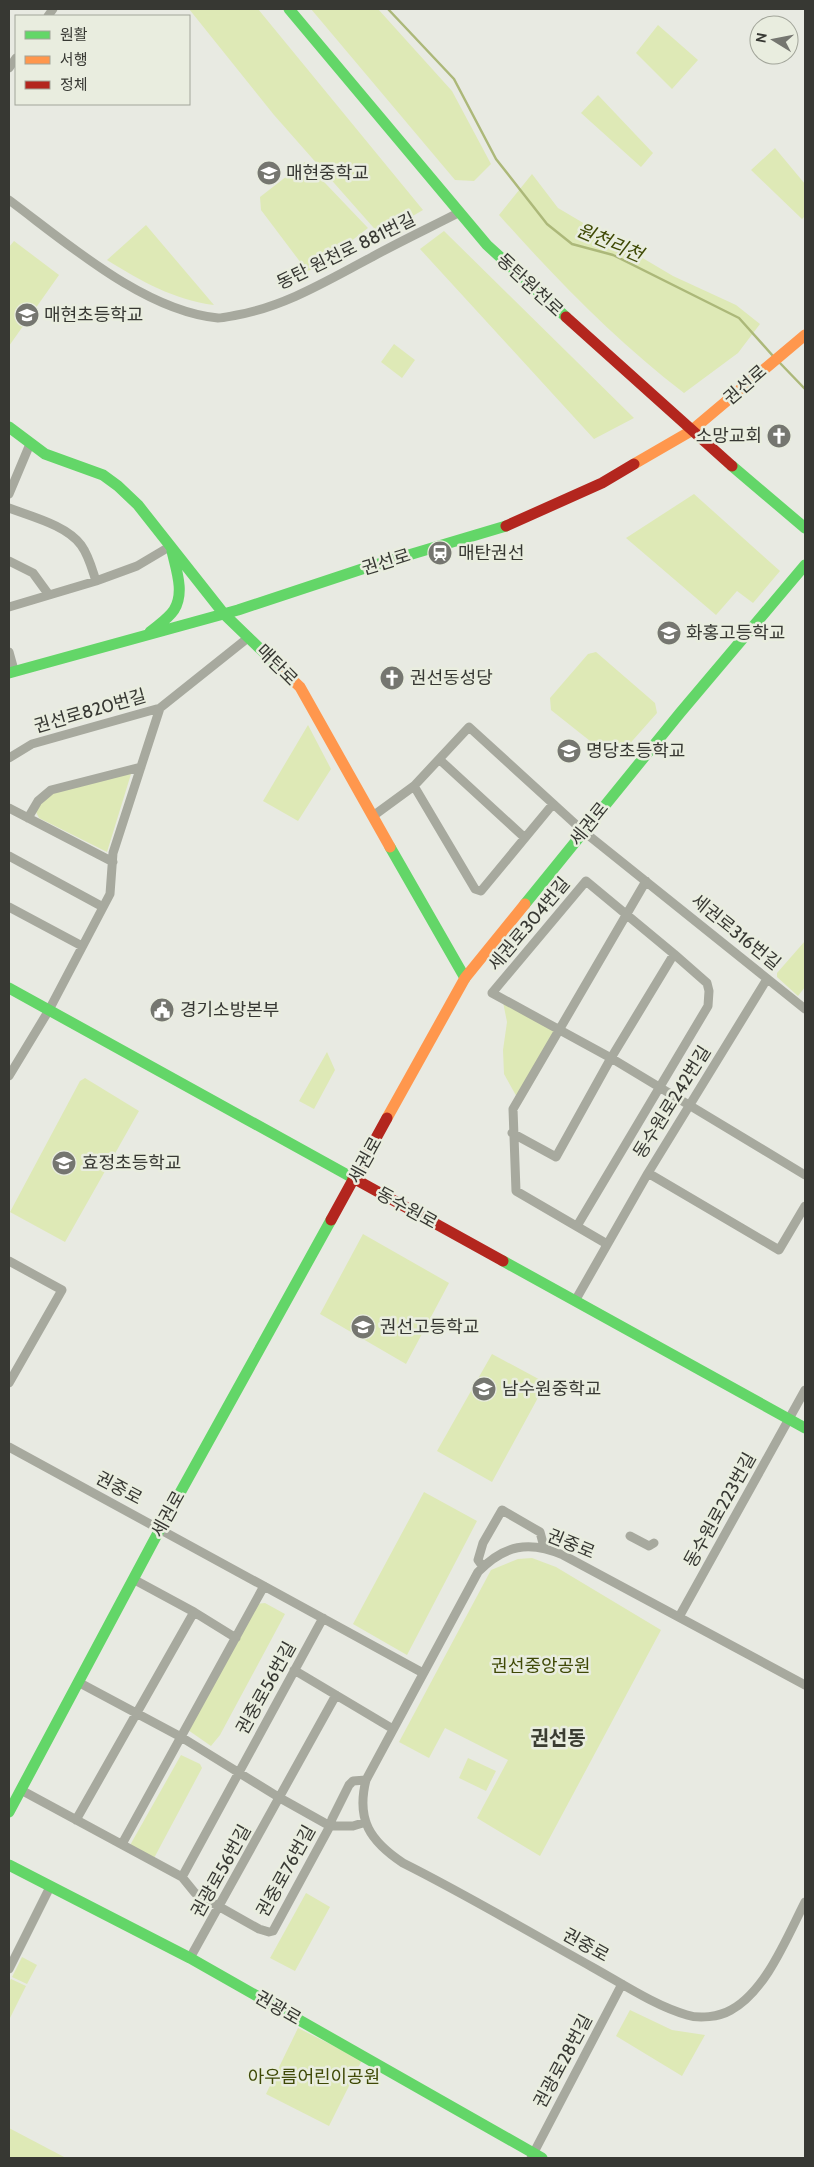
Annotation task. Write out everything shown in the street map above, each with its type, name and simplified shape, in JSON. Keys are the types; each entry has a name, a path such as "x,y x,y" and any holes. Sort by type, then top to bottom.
{"street":[{"name":"동탄원천로","path":"289,9 487,245 691,431 805,528"},
{"name":"동탄 원천로 881번길","path":"9,200 106,271 162,303 220,318 246,314 272,306 317,288 371,257 460,212"},
{"name":"권선로","path":"12,672 224,614 505,526 537,513 602,483 691,431 804,337"},
{"name":"매탄로","path":"9,427 45,454 104,475 138,505 224,614 300,687 465,978"},
{"path":"9,494 30,444"},
{"path":"9,508 74,537 88,557 96,581"},
{"path":"9,607 96,581 137,566 171,548 178,588 177,603 169,615 148,634"},
{"path":"9,561 33,573 49,595"},
{"name":"세권로","path":"9,1812 160,1529 465,978 583,830 805,565"},
{"name":"권선로820번길","path":"9,758 32,744 160,708 249,637"},
{"path":"9,652 12,672"},
{"path":"10,1070 49,1010 110,894 114,853 160,708"},
{"name":"세권로316번길","path":"440,760 469,727 583,830 805,1009"},
{"path":"373,816 414,786 440,760 525,838"},
{"path":"28,818 38,801 51,790 141,767"},
{"path":"414,786 475,889 481,891 553,804"},
{"path":"9,808 113,862"},
{"path":"9,856 103,907"},
{"name":"세권로304번길","path":"577,1226 659,1087 708,1006 710,991 707,983 586,881 492,993 611,1058 659,1087 805,1175"},
{"path":"607,1244 516,1191 512,1133 513,1109 646,881"},
{"path":"9,907 82,946"},
{"path":"512,1133 556,1157 611,1058 674,954"},
{"name":"동수원로242번길","path":"575,1301 648,1173 767,979"},
{"name":"동수원로","path":"9,988 805,1428"},
{"path":"648,1173 779,1250 805,1206"},
{"path":"9,1261 62,1290 9,1383"},
{"name":"동수원로223번길","path":"679,1617 805,1390"},
{"name":"권중로","path":"9,1447 424,1673"},
{"path":"483,1567 478,1560 483,1544 502,1510 540,1532 544,1547"},
{"path":"630,1536 649,1546 654,1543"},
{"name":"권중로","path":"805,1685 598,1573 544,1547 528,1546 512,1550 489,1561 478,1572 366,1780 363,1804 366,1822 372,1836 383,1850 403,1863 622,1984 672,2010 688,2016 703,2018 730,2011 750,1995 763,1980 805,1902"},
{"path":"133,1579 194,1612 236,1638"},
{"path":"122,1844 264,1586"},
{"path":"76,1820 194,1612"},
{"name":"권중로56번길","path":"182,1877 323,1618"},
{"path":"294,1670 393,1729"},
{"path":"78,1682 181,1737 280,1798"},
{"name":"권광로56번길","path":"190,1958 336,1695"},
{"path":"366,1780 353,1781 349,1785 330,1826 353,1826 366,1822"},
{"path":"21,1790 182,1877 195,1892 220,1906"},
{"name":"권중로76번길","path":"220,1906 258,1929 269,1932 273,1931 330,1826 280,1798"},
{"name":"권광로","path":"9,1865 190,1958 535,2156"},
{"path":"9,1969 13,1950 50,1887"},
{"name":"권광로28번길","path":"535,2156 622,1984"}],"green space":[{"path":"189,9 258,9 423,210 380,235 274,115"},
{"path":"311,9 378,9 452,91 491,164 474,181 455,180"},
{"path":"658,25 698,60 672,89 636,53"},
{"path":"598,95 653,153 641,167 581,113"},
{"path":"775,148 805,184 805,216 802,219 751,170"},
{"path":"305,162 368,228 315,269 307,271 261,210 260,197"},
{"path":"532,174 558,208 673,276 736,305 760,324 738,353 684,393 634,352 587,308 499,215"},
{"path":"146,225 214,305 185,299 172,294 145,282 107,260"},
{"path":"444,231 634,418 594,439 420,249"},
{"path":"14,241 59,275 9,346 9,247"},
{"path":"394,344 415,360 402,378 381,362"},
{"path":"694,494 780,571 753,603 737,591 716,615 626,538"},
{"path":"596,652 655,703 657,713 618,757 609,756 551,710 550,698 588,654"},
{"path":"308,725 331,769 298,821 263,801"},
{"path":"126,773 131,774 107,852 39,818 35,810 50,794"},
{"path":"805,941 805,987 798,996 777,977 777,973"},
{"path":"503,1002 557,1032 518,1099 504,1074 503,1050 507,1022"},
{"path":"327,1052 335,1070 314,1109 299,1101"},
{"path":"85,1078 139,1111 65,1242 10,1212 80,1081"},
{"path":"363,1234 449,1283 406,1364 320,1314"},
{"path":"492,1354 546,1383 492,1482 437,1451"},
{"path":"424,1492 477,1521 407,1655 353,1624"},
{"name":"권선중앙공원","path":"532,1558 556,1567 661,1630 540,1856 477,1818 508,1760 445,1728 429,1758 399,1742 491,1570 518,1559"},
{"path":"265,1603 285,1614 220,1735 211,1746 188,1730 256,1604"},
{"path":"181,1755 200,1764 202,1768 153,1860 129,1847"},
{"path":"468,1758 496,1771 486,1791 459,1778"},
{"path":"306,1893 330,1907 295,1971 270,1958"},
{"path":"22,1957 37,1965 27,1984 12,1977"},
{"path":"11,1979 26,1986 9,2020 9,1982"},
{"path":"630,2010 672,2030 705,2035 682,2076 616,2036"},
{"name":"아우름어린이공원","path":"298,2028 362,2060 329,2126 266,2094"},
{"path":"9,2128 66,2158 9,2158"}],"waterway":[{"name":"원천리천","path":"388,9 454,79 496,159 547,224 572,244 613,255 739,318 773,356"},
{"name":"원천리천","path":"779,362 805,389"}],"traffic: fast":[{"path":"289,9 487,245 566,317"},
{"path":"9,427 45,454 103,475 118,486 138,505 224,614 282,670"},
{"path":"732,466 805,528"},
{"path":"9,673 238,610 365,568 506,526"},
{"path":"150,632 174,610 179,596 179,581 172,551"},
{"path":"525,904 680,713 805,565"},
{"path":"390,847 465,978"},
{"path":"9,988 353,1178"},
{"path":"9,1812 160,1529 331,1220"},
{"path":"503,1261 805,1428"},
{"path":"9,1865 190,1958 542,2158"}],"traffic: slow":[{"path":"634,464 691,431 805,335"},
{"path":"282,670 300,687 390,847"},
{"path":"387,1118 465,978 525,904"}],"traffic: jam":[{"path":"566,317 732,466"},
{"path":"506,526 602,483 634,464"},
{"path":"331,1220 387,1118"},
{"path":"353,1178 503,1261"}],"place":[{"name":"매현중학교","path":"269,173"},
{"name":"매현초등학교","path":"27,315"},
{"name":"소망교회","path":"779,436"},
{"name":"매탄권선","path":"440,553"},
{"name":"화홍고등학교","path":"669,633"},
{"name":"권선동성당","path":"392,678"},
{"name":"명당초등학교","path":"569,751"},
{"name":"경기소방본부","path":"162,1010"},
{"name":"효정초등학교","path":"64,1163"},
{"name":"권선고등학교","path":"363,1327"},
{"name":"남수원중학교","path":"484,1389"}],"district":[{"name":"권선동","path":"558,1738"}]}
